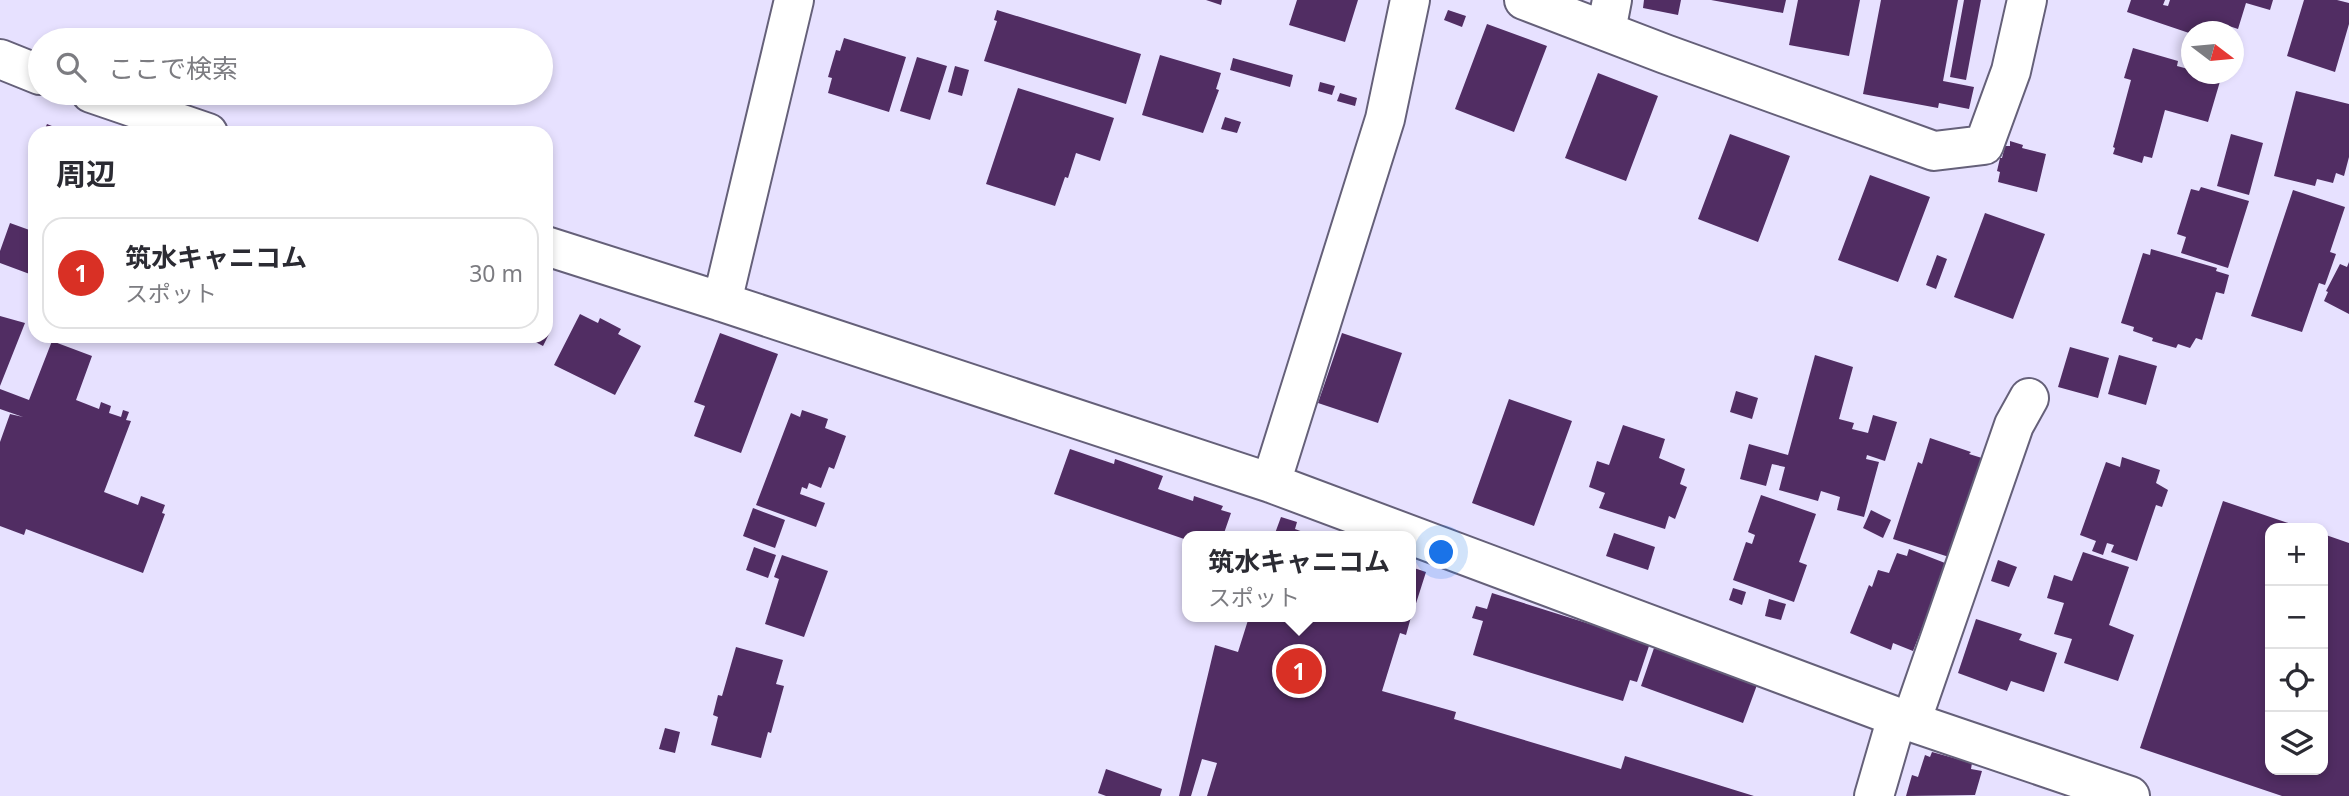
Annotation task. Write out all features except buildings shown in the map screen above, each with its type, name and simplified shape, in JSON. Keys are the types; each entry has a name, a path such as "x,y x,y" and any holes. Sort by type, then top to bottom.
{"street":[{"path":"722,302 794,0"},
{"path":"1271,483 1385,119 1410,0"},
{"path":"1524,0 1609,16 1934,151 1983,145 2011,71 2027,0"},
{"path":"0,59 28,70"},
{"path":"126,105 188,126"},
{"path":"553,248 1271,483 1400,531"},
{"path":"1874,796 2014,425 2029,398"},
{"path":"1416,537 1904,719 2130,796"}],"place":[{"name":"筑水キャニコム","path":"1299,671"}]}
